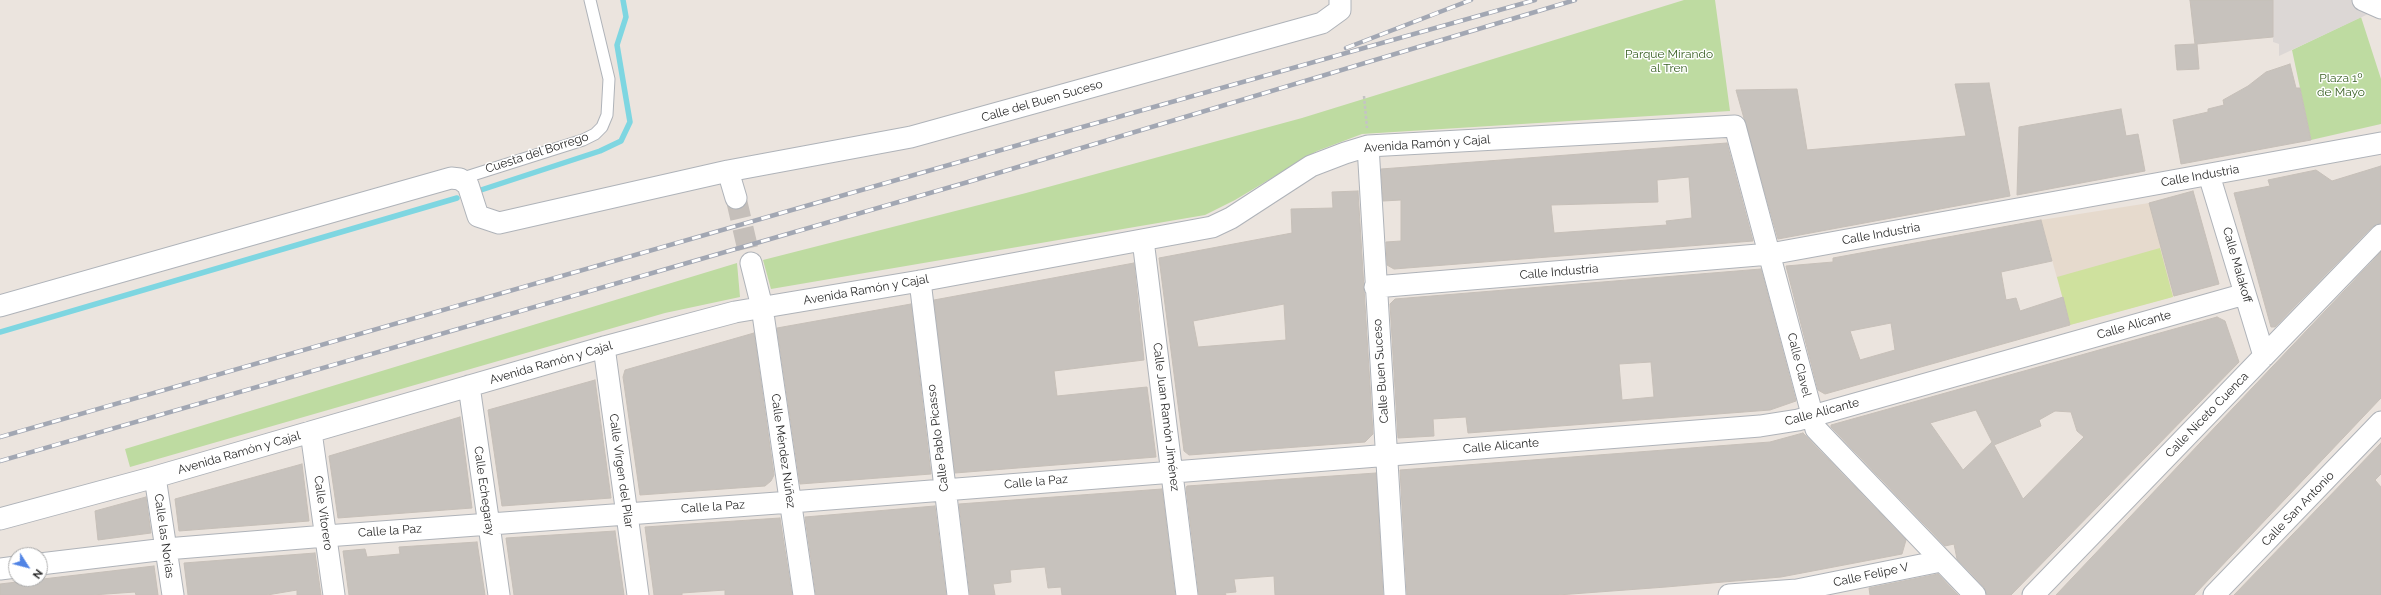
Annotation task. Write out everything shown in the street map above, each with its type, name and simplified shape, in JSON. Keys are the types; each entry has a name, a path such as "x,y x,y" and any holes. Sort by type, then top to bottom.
{"street":[{"name":"Calle del Buen Suceso","path":"728,171 911,137 1322,23 1340,10 1340,0"},
{"path":"2364,0 2381,8"},
{"name":"Avenida Ramón y Cajal","path":"0,519 156,477 604,347 706,320 762,308 1212,228 1232,218 1310,166 1368,146 1735,126"},
{"name":"Calle Clavel","path":"1735,126 1816,429 1821,436 1975,595"},
{"name":"Calle Industria","path":"1375,287 1770,254 2381,143"},
{"name":"Calle Buen Suceso","path":"1368,146 1394,595"},
{"path":"0,306 451,178 460,179 468,185 478,216 499,223 728,171 736,198"},
{"name":"Calle Malakoff","path":"2209,174 2264,356"},
{"name":"Calle Niceto Cuenca","path":"2033,595 2381,235"},
{"name":"Calle Juan Ramón Jiménez","path":"1143,240 1173,471 1187,595"},
{"name":"Calle Méndez Núñez","path":"751,263 762,308 804,595"},
{"name":"Calle Pablo Picasso","path":"920,281 958,595"},
{"name":"Calle Alicante","path":"1386,456 1760,426 1812,415 2245,294"},
{"name":"Calle Virgen del Pilar","path":"604,347 638,595"},
{"name":"Calle Echegaray","path":"469,386 499,595"},
{"name":"Calle San Antonio","path":"2214,595 2381,422"},
{"name":"Calle Vitorero","path":"311,432 334,595"},
{"name":"Calle la Paz","path":"48,563 166,549 326,536 1386,456"},
{"name":"Calle las Norias","path":"156,477 172,595"},
{"name":"Calle Felipe V","path":"1729,595 1798,590 1941,561"}],"lane":[{"name":"Cuesta del Borrego","path":"460,179 583,140 595,134 602,126 608,115 609,79 590,0"}],"path":[{"path":"1364,96 1368,146"}],"shaded area":[{"path":"2273,0 2381,0 2381,8 2279,56 2279,44 2273,42"},
{"path":"2193,191 2219,284 2070,325 2041,220 2149,203"}],"green space":[{"name":"Parque Mirando al Tren","path":"1684,0 1715,0 1730,111 1362,134 1317,151 1235,200 1205,215 771,289 763,260 1026,193 1302,118"},
{"name":"Plaza 1º de Mayo","path":"2361,17 2381,79 2381,124 2311,140 2292,50"},
{"path":"2160,248 2173,297 2070,325 2057,277"},
{"path":"737,263 740,297 665,313 130,467 125,449"}],"building":[{"path":"2190,0 2273,0 2273,37 2197,44 2199,69 2177,70 2175,45 2195,44"},
{"path":"2290,64 2296,88 2300,88 2311,140 2181,164 2173,120 2208,112 2208,109 2224,105 2223,100 2248,86 2266,72"},
{"path":"1989,83 2010,196 1778,239 1736,90 1797,89 1807,150 1966,136 1955,84"},
{"path":"2121,109 2126,136 2138,134 2145,171 2017,195 2019,127"},
{"path":"1727,143 1753,241 1394,269 1387,265 1386,242 1401,241 1401,200 1383,201 1381,169","holes":["1689,177 1692,218 1666,221 1667,225 1554,233 1551,205 1658,202 1657,180"]},
{"path":"2381,166 2381,223 2372,227 2275,327 2271,327 2234,193 2270,186 2268,180 2316,170 2332,181"},
{"path":"1358,191 1373,434 1365,442 1189,455 1184,451 1159,258 1292,233 1291,209 1333,208 1332,192","holes":["1284,304 1286,340 1198,347 1193,321"]},
{"path":"2193,191 2219,284 2174,296 2149,203"},
{"path":"2041,220 2052,261 2001,272 2006,300 2016,298 2020,311 2063,297 2070,325 1825,394 1818,390 1786,266 1833,262 1833,258","holes":["1891,323 1895,350 1860,360 1850,331"]},
{"path":"2381,252 2381,398 2194,595 2056,595"},
{"path":"1134,263 1144,360 1054,371 1057,396 1147,387 1156,457 955,473 934,300"},
{"path":"1761,269 1796,401 1770,410 1468,433 1466,417 1433,419 1434,436 1398,438 1390,304 1395,299","holes":["1651,362 1654,397 1622,400 1619,364"]},
{"path":"911,304 931,474 800,484 777,328"},
{"path":"2217,317 2225,321 2239,362 2011,595 1987,595 1984,587 1957,559 1954,544 1945,546 1831,427 1831,425","holes":["1976,410 1992,442 1963,470 1930,423","2055,411 2071,412 2077,431 2084,437 2023,499 1994,445 2041,426 2039,420"]},
{"path":"754,333 774,475 771,481 765,486 640,495 623,377 625,370"},
{"path":"595,380 611,498 502,506 488,410"},
{"path":"460,417 472,508 338,518 329,456"},
{"path":"1803,433 1906,540 1902,554 1781,577 1666,587 1558,595 1407,595 1400,470 1770,442"},
{"path":"2381,443 2381,474 2375,480 2381,487 2381,595 2234,595"},
{"path":"302,464 309,521 179,531 175,499"},
{"path":"1376,473 1383,595 1275,595 1274,576 1234,579 1236,592 1225,593 1226,595 1199,595 1186,488 1187,486"},
{"path":"1162,489 1175,595 1062,595 1061,587 1048,588 1045,567 1010,570 1011,582 993,584 995,595 970,595 959,504"},
{"path":"146,497 151,533 98,540 95,511"},
{"path":"935,506 946,595 816,595 805,517"},
{"path":"780,518 792,595 725,595 725,590 682,593 682,595 654,595 645,527"},
{"path":"615,531 624,595 514,595 506,538"},
{"path":"477,542 485,595 349,595 343,551 365,549 367,557 400,554 399,547"},
{"path":"315,553 321,595 297,595 297,590 267,595 188,595 184,563"},
{"path":"154,566 158,595 136,595 135,592 92,595 0,595 0,584 8,583 8,587 48,587 48,578"},
{"path":"1938,574 1958,595 1870,595 1869,588"}],"waterway":[{"path":"481,190 600,151 621,141 630,122 617,45 626,17 623,0"},
{"path":"0,332 457,198"}],"tunnel":[{"path":"736,198 751,263"}],"railway":[{"path":"1346,48 1471,0"},
{"path":"0,437 1036,140 1535,0"},
{"path":"0,461 968,182 1575,0"}]}
